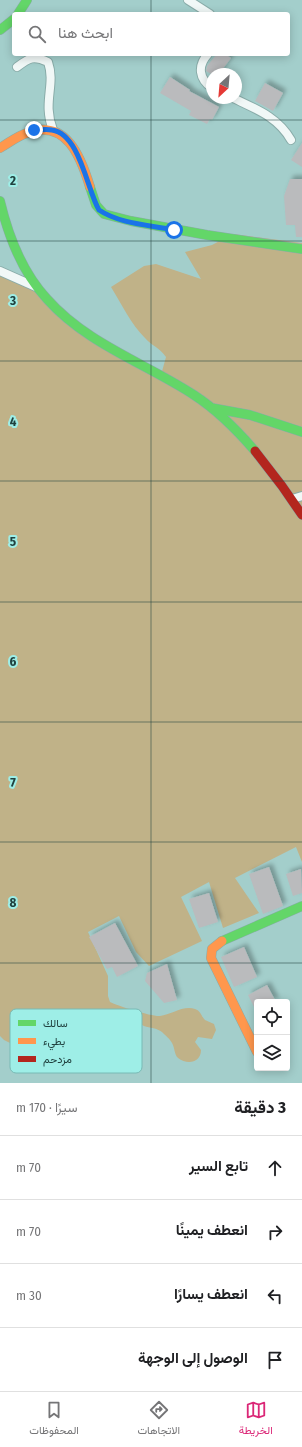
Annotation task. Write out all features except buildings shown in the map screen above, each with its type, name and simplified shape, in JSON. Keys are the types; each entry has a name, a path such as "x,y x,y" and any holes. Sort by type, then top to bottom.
{"street":[{"path":"19,12 27,0"},
{"path":"188,0 207,12"},
{"path":"0,30 12,20"},
{"path":"206,83 200,74 201,65 207,56"},
{"path":"16,67 32,58 39,58 48,62 51,70 51,79 48,115 53,130"},
{"path":"242,103 274,120 284,128 291,140"},
{"path":"0,148 19,136 34,130 53,130 69,140 79,159 96,205 104,214 131,221 200,234 302,248"},
{"path":"0,201 22,262 37,287 54,308 112,349 167,378 212,408 236,430 259,456 292,499 302,515"},
{"path":"0,271 37,287"},
{"path":"212,408 250,415 302,432"},
{"path":"292,499 302,496"},
{"path":"254,1046 211,958 210,951 212,947 218,943 302,906"}],"shaded area":[{"path":"233,234 302,243 302,862 296,847 235,878 259,913 223,928 209,882 181,897 202,941 149,966 136,952 119,916 88,932 108,976 108,996 110,1002 129,1009 10,1009 10,1043 0,1036 0,274 30,287 52,308 161,375 166,357 135,327 111,287 144,266 156,264 201,279 185,252 212,245"},
{"path":"191,1008 200,1012 205,1020 214,1024 216,1030 212,1039 198,1037 195,1042 201,1050 199,1058 193,1062 185,1062 178,1058 173,1045 162,1032 142,1025 142,1013 160,1016 182,1009"}],"traffic: fast":[{"path":"19,12 27,0"},
{"path":"0,30 12,21"},
{"path":"90,187 96,205 104,214 131,221 207,235 302,249"},
{"path":"0,201 7,227 24,266 38,289 63,315 98,341 194,395 211,407 255,451"},
{"path":"212,408 250,415 302,432"},
{"path":"222,941 302,906"}],"traffic: slow":[{"path":"0,148 23,134 41,130 52,131 62,136 70,143 82,164 90,187"},
{"path":"222,941 212,949 211,958 254,1046"}],"traffic: jam":[{"path":"255,451 302,515"}],"route":[{"path":"34,130 53,130 69,140 79,159 96,205 104,214 174,230"}]}
